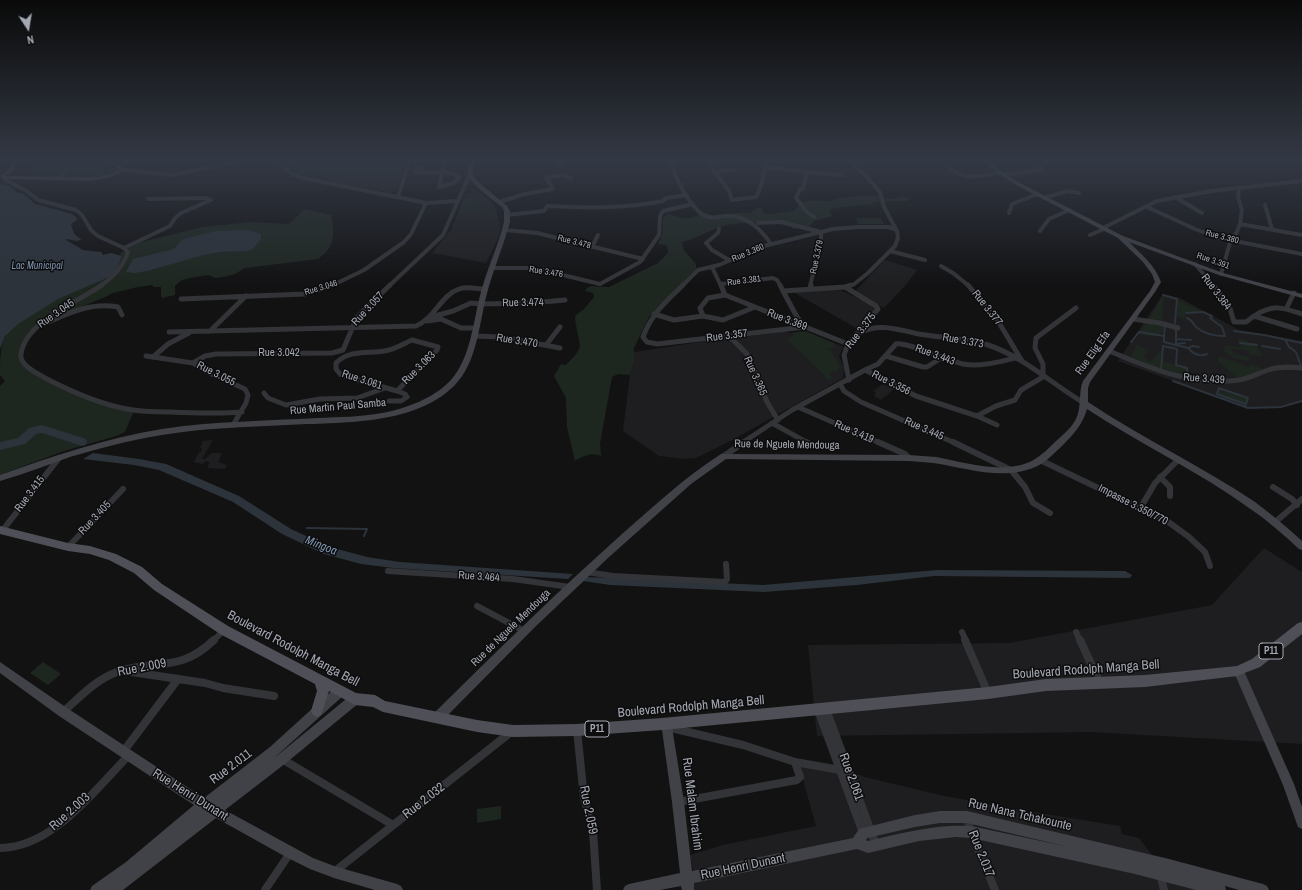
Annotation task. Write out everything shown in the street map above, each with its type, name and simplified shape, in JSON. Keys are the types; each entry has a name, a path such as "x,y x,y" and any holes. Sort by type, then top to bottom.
{"main road":[{"path":"501,204 504,206 507,215"},
{"name":"Rue Elig Efa","path":"1055,204 1120,237 1145,261 1155,274 1158,282 1084,388 1084,403"},
{"name":"Rue Martin Paul Samba","path":"0,478 74,452 120,440 187,429 382,416 405,410 426,402 446,389 457,377 466,362 491,268 505,230 507,215"},
{"name":"Rue 3.391","path":"1120,237 1221,274 1302,296"},
{"path":"1145,261 1148,255 1152,254 1172,255"},
{"path":"1084,403 1177,461 1224,488 1274,523 1302,546"},
{"name":"Rue de Nguele Mendouga","path":"437,718 584,573 652,513 724,456 909,458 931,460 983,469 1011,470 1032,465 1040,460 1077,424 1083,414 1084,403"},
{"name":"Boulevard Rodolph Manga Bell","path":"1,530 68,547 103,553 138,570 158,586 224,630 355,699 375,701 383,706 437,718 513,731 665,726 988,693 1046,685 1152,681 1237,671"},
{"path":"1290,535 1302,538"},
{"name":"P11","path":"1237,671 1256,663 1302,627"},
{"name":"Rue Henri Dunant","path":"0,668 63,712 209,808 310,863 334,872 397,890"},
{"path":"1237,671 1240,674 1288,784 1302,823"},
{"path":"317,711 323,691 319,679"},
{"name":"Rue 2.011","path":"113,890 209,808 340,691"},
{"name":"Rue 2.011","path":"96,890 209,808 282,759 355,699"},
{"name":"Rue Malam Ibrahim","path":"665,726 678,802 688,884"},
{"name":"Rue Nana Tchakounte","path":"867,840 921,819 951,816 967,817 1135,862 1160,874 1220,890"},
{"name":"Rue Nana Tchakounte","path":"867,840 956,831 971,832 1135,862 1263,890"},
{"name":"Rue Henri Dunant","path":"629,890 688,884 867,840"}],"street":[{"path":"51,204 76,210 82,214 91,230 98,236 124,248 170,226 175,218 181,213 203,204"},
{"name":"Rue 3.046","path":"181,299 305,294 330,287 350,278 379,260 408,238 426,204"},
{"name":"Rue 3.057","path":"169,332 352,328 357,317 443,235 456,204"},
{"path":"507,215 544,211 547,206 617,208 634,207 651,204"},
{"path":"643,259 660,235 660,216 663,211 693,204 706,216 722,218 730,215 744,220 762,231 771,244"},
{"path":"800,204 807,212 814,217"},
{"path":"805,327 797,317 783,291 810,288 845,287 859,281 895,246 898,238 883,204"},
{"path":"1009,213 1013,204"},
{"path":"1090,235 1153,204"},
{"path":"1186,204 1202,213"},
{"path":"1221,274 1231,239 1240,224 1242,210 1240,204"},
{"path":"1265,205 1272,228"},
{"name":"Rue 3.380","path":"1147,207 1208,234 1302,254"},
{"path":"1040,231 1048,219 1068,210"},
{"path":"758,223 781,222 821,232"},
{"path":"1240,224 1272,228 1302,235"},
{"name":"Rue 3.360","path":"650,344 646,342 643,333 654,314 695,271 712,267 753,249 833,229 853,227 888,227 895,229"},
{"path":"719,229 718,233 706,243 712,250 729,260"},
{"name":"Rue 3.478","path":"505,230 537,233 643,259"},
{"name":"Rue 3.379","path":"810,288 821,243 821,232"},
{"path":"592,247 598,235"},
{"name":"Rue 3.045","path":"124,248 128,252 127,257 115,275 98,288 51,316 36,327 22,349 21,359 32,369 59,384 106,404 132,411 220,414 242,412"},
{"path":"890,251 925,260"},
{"name":"Rue 3.476","path":"491,268 527,268 542,270 600,284 632,267 643,259"},
{"name":"Rue 3.364","path":"1195,264 1229,305 1234,322 1243,324 1249,322 1254,316"},
{"name":"Rue 3.377","path":"941,266 955,273 969,286 1006,332 1022,361"},
{"path":"703,316 700,308 708,298 725,295 712,267"},
{"name":"Rue 3.381","path":"721,284 773,278 777,280 783,291"},
{"name":"Rue 3.375","path":"845,287 876,306 878,309 848,344 844,356 849,380"},
{"path":"352,328 416,326 426,321 454,292 467,288 485,289"},
{"path":"1286,309 1294,293"},
{"name":"Rue 3.369","path":"725,295 848,344"},
{"path":"210,331 246,296"},
{"name":"Rue 3.474","path":"430,317 453,311 471,303 532,303 565,300"},
{"path":"36,327 62,315 89,308 112,306 118,307 122,315"},
{"path":"654,314 674,320 703,316 723,320 755,307"},
{"path":"1254,316 1265,308 1272,307 1286,309 1302,314"},
{"path":"976,416 996,406 1015,400 1021,390 1043,377 1043,364 1035,348 1035,340 1076,308"},
{"path":"1254,316 1297,329"},
{"path":"426,321 441,319 461,328 476,328"},
{"path":"1133,319 1160,323 1178,328"},
{"path":"546,345 560,327"},
{"name":"Rue 3.357","path":"650,344 805,327"},
{"name":"Rue 3.373","path":"854,338 870,327 888,327 987,345 1022,361 1043,377 1084,403"},
{"name":"Rue 3.042","path":"193,363 205,356 216,354 339,352 345,347 352,328"},
{"path":"153,357 177,338 193,331"},
{"name":"Rue 3.470","path":"474,336 502,337 560,348"},
{"name":"Rue 3.365","path":"729,336 747,354 775,421"},
{"name":"Rue 3.063","path":"342,357 350,354 389,350 412,340 438,347 437,350 397,391"},
{"name":"Rue 3.443","path":"865,370 878,364 896,344 899,343 941,358 970,366 996,363 1015,358"},
{"name":"Rue 3.439","path":"1110,351 1170,376 1192,380 1236,381 1279,367 1302,368"},
{"name":"Rue 3.055","path":"146,356 193,363 205,371 245,388 248,395 242,412 233,425"},
{"path":"886,356 923,367 928,367 941,358"},
{"name":"Rue 3.061","path":"342,357 336,363 336,370 341,375 397,391 405,394 407,397 401,401 389,401"},
{"name":"Rue 3.356","path":"724,456 775,421 865,370 916,396 976,416 997,425"},
{"name":"Rue 3.445","path":"840,384 844,391 861,402 981,454 1011,470"},
{"path":"264,393 268,398 286,405 320,399 357,398 385,388"},
{"name":"Rue 3.419","path":"798,407 905,454 909,458"},
{"path":"775,421 808,443"},
{"name":"Rue 3.415","path":"1,530 59,458"},
{"name":"Impasse 3.350/770","path":"1040,460 1141,507 1167,521 1189,537 1205,552 1210,566"},
{"path":"1141,507 1148,493 1160,477 1177,461"},
{"path":"1011,470 1025,488 1033,503 1050,513"},
{"path":"1160,477 1170,487 1170,496"},
{"path":"1273,487 1292,499 1297,505"},
{"name":"Rue 3.405","path":"68,547 122,489"},
{"path":"1274,523 1297,505 1302,499"},
{"path":"584,573 725,582 727,579 726,564"},
{"name":"Rue 3.464","path":"388,570 572,585"},
{"path":"477,606 524,631"},
{"name":"Rue 2.009","path":"63,712 95,683 120,671 183,661 197,654 224,630"},
{"path":"962,632 988,693"},
{"path":"1076,632 1100,683"},
{"path":"120,671 178,679 274,696"},
{"name":"Rue 2.003","path":"0,848 21,846 36,840 55,828 126,753 178,679"},
{"name":"Rue 2.061","path":"822,709 840,770 867,840"},
{"name":"Rue 2.061","path":"822,709 867,840"},
{"path":"665,726 743,745 795,762 840,770"},
{"name":"Rue 2.059","path":"576,730 584,798 593,831 597,890"},
{"name":"Rue 2.032","path":"334,872 513,731"},
{"path":"282,759 393,825"},
{"path":"678,802 796,780 800,777 795,762"},
{"name":"Rue 2.017","path":"967,817 971,832 995,890"},
{"path":"265,890 290,853"},
{"path":"1160,874 1164,890"}],"shaded area":[{"path":"461,204 493,204 498,215 500,228 499,236 486,263 432,253 451,230"},
{"path":"463,204 480,204 477,213 460,213"},
{"path":"801,204 873,204 829,209 832,216 814,221 809,227 793,229 789,223 734,224 717,228 696,238 682,242 684,250 696,264 696,269 649,317 634,348 635,360 630,375 618,374 612,377 600,444 601,456 585,456 575,461 567,427 566,398 554,376 561,364 566,365 579,349 580,344 575,316 584,309 594,297 593,293 585,291 587,288 591,286 609,287 658,263 668,253 667,245 658,244 662,235 663,218 668,214 681,218 690,218 705,213 715,216 735,213 750,213 757,208 762,208 763,213 774,214 794,211"},
{"path":"305,209 331,215 333,235 331,245 328,250 318,259 245,268 235,274 223,277 216,278 208,275 189,278 180,281 175,286 175,295 162,298 161,287 154,287 152,285 113,293 56,317 32,332 20,359 45,377 74,391 134,411 125,432 64,451 0,475 0,386 5,381 0,375 1,355 5,336 11,329 44,306 109,276 116,268 121,255 119,254 138,243 202,227 252,222 289,224"},
{"path":"856,218 881,218 884,224 858,224"},
{"path":"885,260 917,270 905,286 884,308 857,294 856,290"},
{"path":"836,289 872,305 875,309 858,329 793,292"},
{"path":"1163,294 1180,298 1239,330 1302,341 1302,401 1281,407 1248,408 1118,361"},
{"path":"1162,297 1164,297 1162,320 1149,319"},
{"path":"1178,300 1205,313 1185,313 1185,319 1177,317"},
{"path":"1146,323 1163,326 1163,331 1154,336 1138,334"},
{"path":"787,331 788,333 805,331 844,347 839,355 844,369 843,378 734,439 696,458 684,459 659,456 623,431 630,375 635,360 634,352 727,338"},
{"path":"805,331 836,344 832,345 834,347 822,350 830,349 840,366 838,372 832,371 830,374 833,378 826,379 822,373 788,340 788,338 794,336 792,333"},
{"path":"1238,338 1246,340 1248,343 1256,343 1262,356 1250,354 1249,351 1231,348 1234,354 1249,357 1249,361 1233,358 1223,350 1227,345 1241,348"},
{"path":"1136,345 1149,350 1144,357 1146,360 1151,362 1162,349 1161,370 1131,357"},
{"path":"1220,357 1250,367 1251,364 1263,369 1248,377 1237,378 1219,362 1217,359"},
{"path":"1162,361 1187,367 1187,377 1164,369 1162,367"},
{"path":"883,384 894,389 881,400 874,396 876,393 873,391"},
{"path":"1219,388 1248,398 1245,407 1221,398 1221,396 1217,394"},
{"path":"213,440 202,459 205,459 211,453 222,453 218,462 227,465 225,469 207,468 210,462 205,461 203,464 194,462 199,452 201,452 202,449 200,448 203,441"},
{"path":"1264,548 1302,572 1302,744 1091,732 817,736 808,645 1009,643 1212,605"},
{"path":"43,662 61,674 48,685 30,673"},
{"path":"798,762 844,768 865,777 940,795 1014,809 1120,826 1122,834 1139,838 1156,860 1221,890 692,890 694,875 690,855 723,845 816,826"},
{"path":"501,806 501,819 477,823 477,809"}],"water":[{"name":"Lac Municipal","path":"0,204 34,204 72,214 77,220 71,224 73,231 79,238 82,239 77,241 66,240 83,250 101,252 103,255 111,253 122,256 116,271 109,277 58,299 18,324 5,336 0,349"},
{"path":"248,230 261,234 261,239 253,249 248,251 220,252 147,271 135,273 126,272 133,259 174,249 183,239 216,231"},
{"path":"93,453 166,464 239,496 291,529 330,547 367,557 400,562 573,574 568,579 393,568 361,564 324,554 282,534 233,502 159,470 134,465 83,459"},
{"path":"937,570 1125,571 1132,575 1130,578 934,576 857,585 764,592 610,585 583,581 587,577 763,585"}],"waterway":[{"path":"1163,295 1177,299 1175,323"},
{"path":"1186,313 1203,312 1212,316 1210,318 1222,327 1225,336 1206,333 1196,327 1187,318"},
{"path":"1164,336 1165,326"},
{"path":"1176,329 1176,339"},
{"path":"1234,331 1264,335 1302,343"},
{"path":"1131,342 1139,332 1164,336"},
{"path":"1164,336 1164,342 1188,348"},
{"path":"1176,339 1191,340"},
{"path":"1176,339 1176,344 1185,343"},
{"path":"1286,341 1289,347 1296,352 1301,366"},
{"path":"1240,343 1257,345"},
{"path":"1161,370 1163,346 1177,349 1176,365 1187,368 1187,377"},
{"path":"1188,348 1193,346 1199,347"},
{"path":"1262,346 1280,349"},
{"path":"1188,348 1196,354 1207,354"},
{"path":"1173,381 1245,407"},
{"path":"1219,388 1248,398 1246,404 1217,394 1219,388"},
{"path":"1245,407 1281,407 1302,401"},
{"name":"Mingoa","path":"0,446 21,441 33,431 42,429 82,442"},
{"path":"307,528 367,529 364,536"}]}
